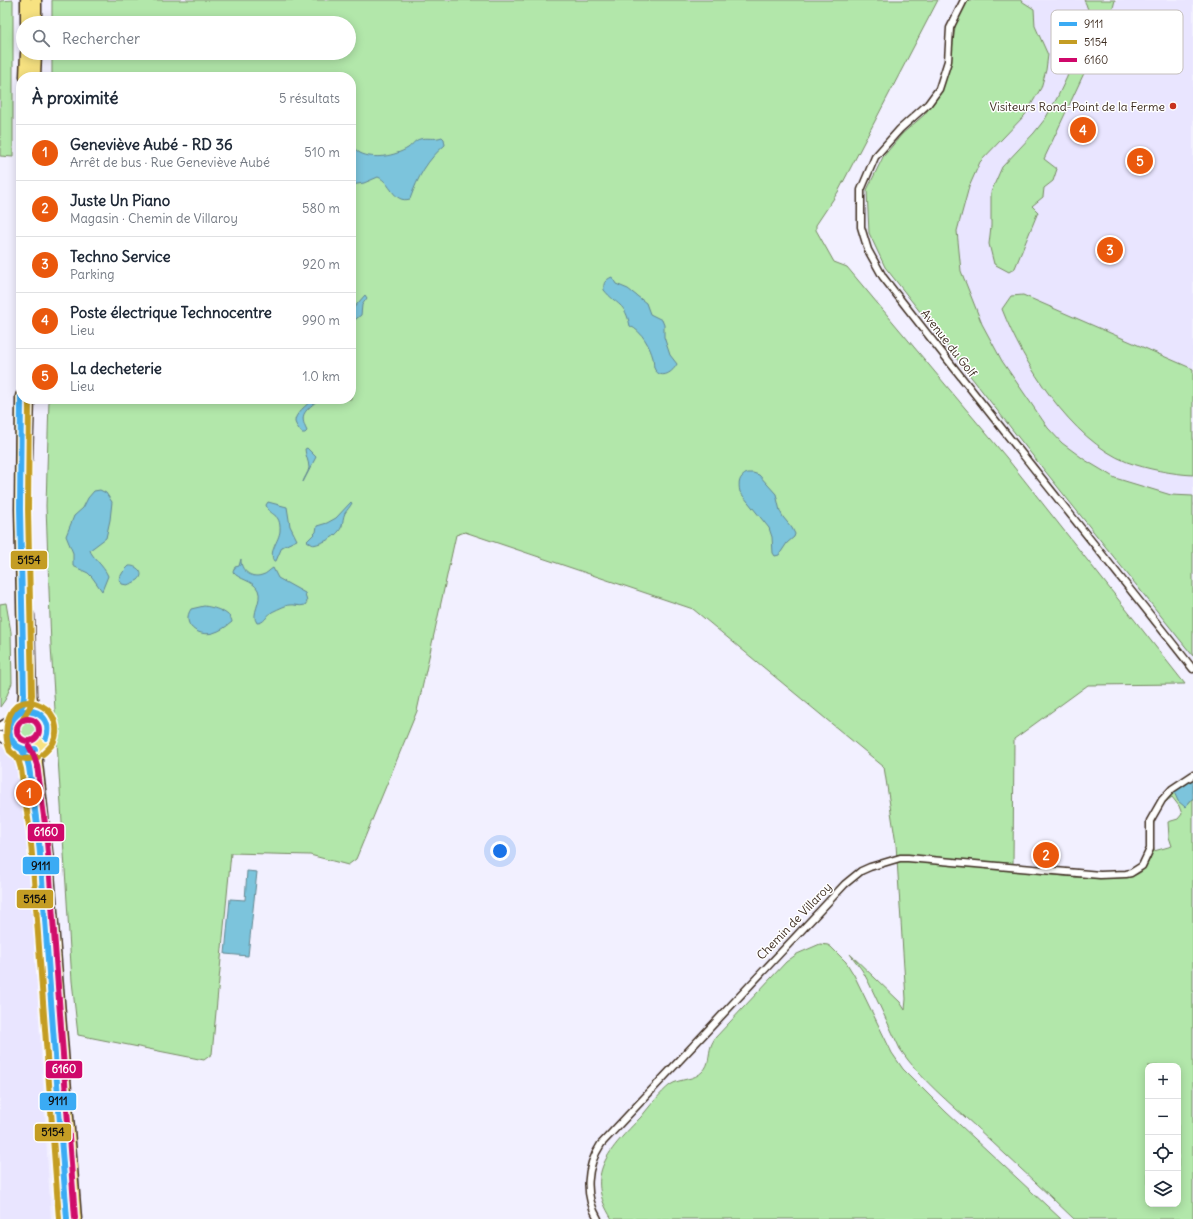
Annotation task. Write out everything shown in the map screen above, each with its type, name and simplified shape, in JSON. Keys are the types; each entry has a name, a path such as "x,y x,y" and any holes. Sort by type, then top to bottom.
{"main road":[{"path":"26,0 26,16"},
{"path":"36,0 36,16"},
{"path":"25,72 26,60"},
{"path":"35,72 36,60"},
{"path":"21,404 20,509 24,695 23,704 13,717 8,732 12,743 22,750 27,759 38,832 67,1219"},
{"path":"22,750 27,751 37,749 47,739 48,732 48,726 45,719 34,705 31,688 26,510 29,404"},
{"path":"13,717 28,710 35,711 40,714"},
{"path":"37,749 37,764 48,860 76,1219"}],"street":[{"name":"Avenue du Golf","path":"964,0 950,28 948,61 939,89 928,104 900,129 875,157 861,190 861,228 868,250 887,283 1193,669"},
{"path":"0,727 13,717"},
{"path":"0,736 12,743"},
{"name":"Chemin de Villaroy","path":"598,1219 590,1200 589,1173 595,1153 608,1135 845,884 861,871 900,858 1100,875 1131,872 1142,866 1145,862 1150,849 1150,821 1162,800 1172,789 1193,775"}],"shaded area":[{"path":"971,0 1193,0 1193,659 907,296 881,260 874,246 868,227 867,212 872,188 944,96"},
{"path":"0,745 16,759 24,772 51,1219 0,1219"}],"green space":[{"path":"13,0 13,157 0,156 0,1"},
{"path":"52,0 938,0 838,192 816,225 816,230 834,262 847,267 1006,457 1185,684 1088,685 1014,739 1013,863 1014,870 1060,876 1118,878 1132,876 1141,872 1151,854 1153,846 1151,830 1153,821 1157,813 1161,806 1166,799 1172,793 1193,777 1185,807 1193,798 1193,1219 1074,1219 936,1090 908,1060 900,1049 869,983 862,970 850,954 900,1002 905,1010 906,999 896,844 884,767 693,609 465,532 456,535 417,711 356,859 348,865 310,855 231,853 212,1054 204,1060 78,1035 72,981 51,646 46,506 49,404 356,404 356,72 52,72 52,60 356,60 356,16 52,16","holes":["1172,797 1179,806 1182,814 1178,819 1168,822 1169,837 1172,846 1154,851 1153,827 1160,808"]},
{"path":"966,0 1020,0 1034,9 1035,26 1048,55 1041,88 1025,115 980,162 969,187 957,231 961,271 982,324 1002,361 1048,428 1062,443 1085,460 1115,478 1171,495 1193,496 1193,656 1029,451 885,267 869,233 867,190 883,157 902,134 924,115 940,94 949,69 956,21"},
{"path":"1084,0 1115,0 1112,10 1088,10"},
{"path":"1068,74 1084,74 1044,159 1057,169 1053,181 1044,188 1043,197 1032,206 1038,212 1015,268 1009,272 994,264 989,244 991,226 991,192 1002,167 1045,119"},
{"path":"1023,295 1193,369 1193,475 1160,471 1127,462 1106,451 1068,418 1051,398 1036,375 1011,330 1002,309 1011,296"},
{"path":"6,603 11,632 12,683 5,700 0,707 0,604"},
{"path":"30,717 40,721 44,731 40,741 30,745 20,741 16,731 20,721"},
{"path":"820,944 831,947 846,962 854,975 892,1053 903,1069 946,1112 1061,1219 612,1219 604,1203 600,1189 600,1175 604,1163 619,1140 666,1088 674,1083 695,1076 703,1071 707,1065 711,1046 715,1038 786,962 797,954"}],"water":[{"path":"442,137 445,145 424,169 416,183 410,199 404,200 396,196 386,183 378,177 364,183 356,184 356,149 360,153 378,157 403,151 418,140 425,138"},
{"path":"612,277 616,284 628,289 646,303 650,314 662,320 664,325 664,337 670,355 677,364 673,370 667,374 664,375 658,373 655,370 652,354 648,344 642,335 630,326 626,312 623,308 604,290 605,282"},
{"path":"365,295 367,298 362,305 361,315 356,319 356,305"},
{"path":"308,404 314,404 303,416 304,425 307,431 305,433 302,433 295,422 295,419"},
{"path":"307,448 316,457 303,482 309,468 305,451"},
{"path":"747,473 759,475 776,494 780,511 795,534 779,555 775,556 773,553 772,537 769,528 740,492 740,481 742,476"},
{"path":"100,490 106,493 112,502 106,538 90,550 108,576 102,591 88,573 73,566 73,553 66,536 74,516 83,508 88,498 94,491"},
{"path":"268,502 287,507 290,526 297,540 282,547 276,561 272,558 272,554 279,535 280,525 277,518 268,509 266,505"},
{"path":"351,502 352,503 344,515 342,526 337,533 326,541 317,544 313,545 307,541 316,532 317,526 336,518"},
{"path":"241,559 242,567 250,575 258,576 267,573 273,568 278,578 305,593 307,602 305,605 285,606 272,612 264,621 257,623 255,616 259,599 258,590 253,584 239,577 233,572 235,567 239,566"},
{"path":"129,566 137,568 141,572 141,575 137,581 128,585 122,584 119,579"},
{"path":"204,606 217,609 225,613 231,618 232,622 223,629 213,633 207,634 196,631 189,624 188,615 191,609"},
{"path":"1192,780 1193,798 1185,807 1178,801 1174,792"},
{"path":"247,871 257,872 248,956 225,954 230,899 245,900"}],"transit line":[{"name":"9111","path":"16,714 23,704 24,695 20,509 21,404"},
{"name":"5154","path":"23,719 30,707 32,695 28,509 29,404"},
{"name":"5154","path":"38,757 30,759 18,757 10,751 7,742 6,732 11,714 16,707 23,703 31,702 42,706 50,713 55,722 55,738 51,746 43,754"},
{"name":"9111","path":"24,711 30,711 40,715 43,718 47,727 46,738"},
{"name":"9111","path":"24,711 16,715 12,721 10,735 13,742 18,746 26,749 35,749"},
{"name":"9111","path":"24,711 16,715 12,720 9,728 12,742 25,750 35,749"},
{"name":"9111","path":"24,711 36,712 44,718 47,727 46,738"},
{"name":"6160","path":"28,719 36,722 39,730 36,738 28,741 20,738 17,730 20,722 28,719"},
{"name":"6160","path":"29,746 37,765 46,831 75,1218"},
{"name":"9111","path":"22,750 29,767 38,832 67,1219"},
{"name":"5154","path":"15,754 21,769 30,833 59,1219"}],"place":[{"name":"Visiteurs Rond-Point de la Ferme","path":"1173,106"},
{"name":"Poste électrique Technocentre","path":"1083,130"},
{"name":"La decheterie","path":"1140,161"},
{"name":"Techno Service","path":"1110,250"},
{"name":"Geneviève Aubé - RD 36","path":"29,793"},
{"name":"Juste Un Piano","path":"1046,855"}]}
